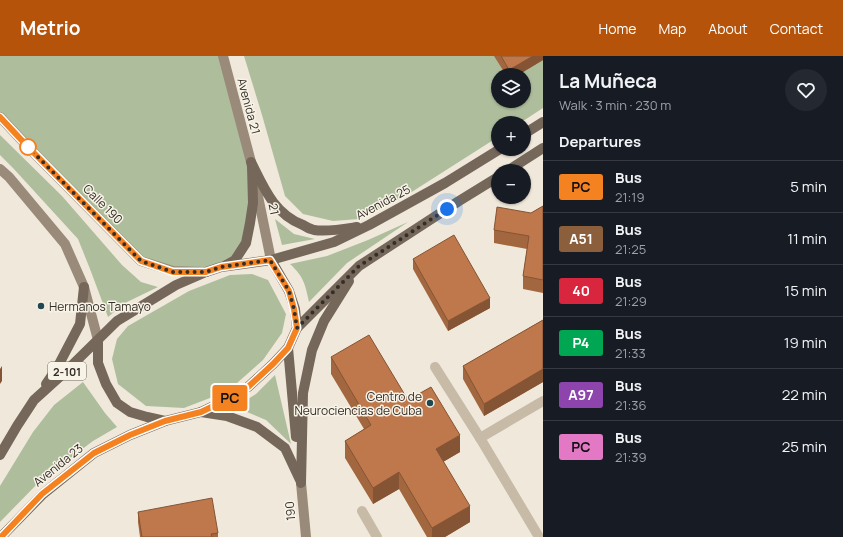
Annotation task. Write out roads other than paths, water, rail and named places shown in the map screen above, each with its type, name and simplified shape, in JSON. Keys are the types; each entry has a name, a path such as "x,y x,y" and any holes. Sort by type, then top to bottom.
{"main road":[{"name":"Avenida 21","path":"222,56 252,162"},
{"name":"Calle 190","path":"0,117 141,261 173,272 206,272"},
{"path":"531,130 543,122"},
{"path":"518,164 543,148"},
{"name":"Avenida 25","path":"221,267 270,260 334,242 369,225 445,183 491,155"},
{"path":"252,162 264,188 274,204 286,216 300,224 314,230 329,231 369,225"},
{"path":"98,340 117,321 176,285 235,260 246,243 250,223 253,203 252,162"},
{"name":"21","path":"252,162 270,260"},
{"path":"0,168 65,244 84,287 98,340 98,363 106,384 117,403 130,412 165,421"},
{"path":"201,412 248,387 273,364 288,348 297,328 359,266 491,180"},
{"path":"270,260 289,291 297,328"},
{"path":"301,483 302,393 312,350 324,321 359,266"},
{"path":"34,400 58,368 80,324 84,287"},
{"name":"2-101","path":"0,455 34,400 98,340"},
{"path":"288,348 301,483"},
{"path":"201,412 227,416 257,427 285,448 301,483"},
{"name":"Avenida 23","path":"1,537 42,494 94,453 130,435 165,421 201,412"},
{"name":"190","path":"301,483 306,537"}],"lane":[{"path":"435,367 480,438 539,537"},
{"path":"480,438 543,401"},
{"path":"362,511 377,537"}],"place":[{"name":"Hermanos Tamayo","path":"41,306"},
{"name":"Centro de Neurociencias de Cuba","path":"430,403"}]}
